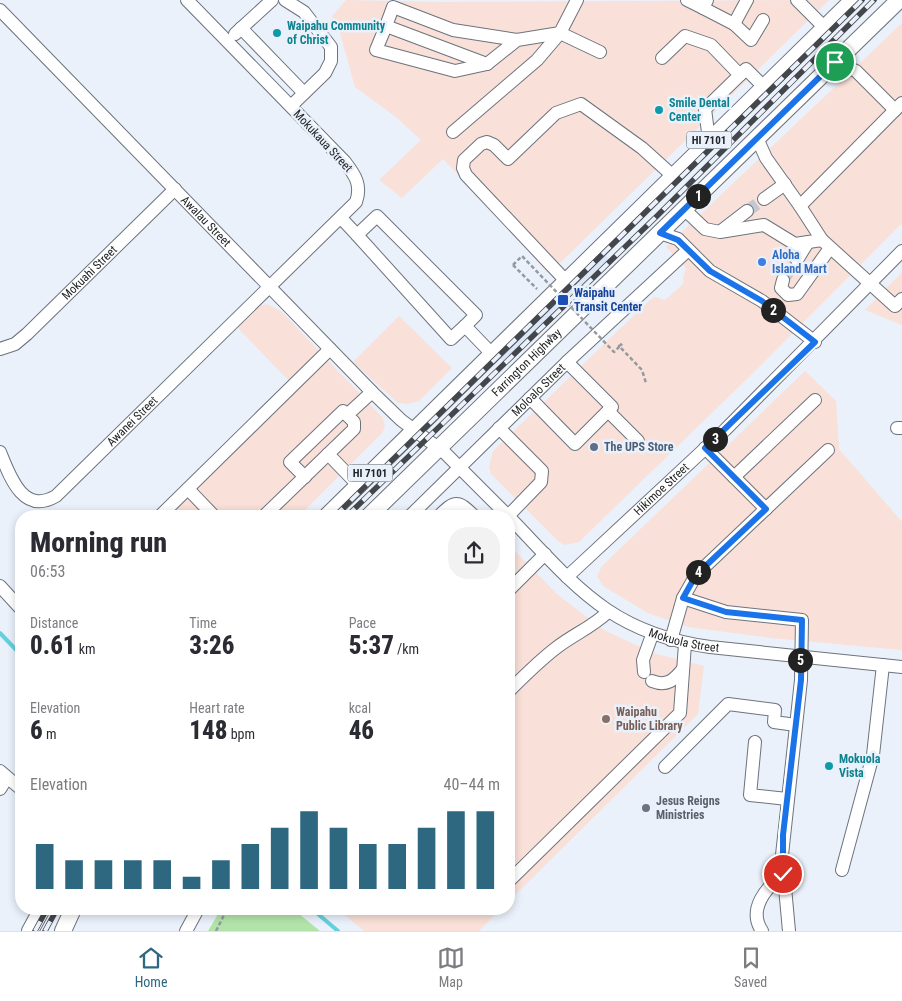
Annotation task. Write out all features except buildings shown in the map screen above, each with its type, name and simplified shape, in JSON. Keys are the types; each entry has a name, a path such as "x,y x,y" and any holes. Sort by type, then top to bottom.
{"main road":[{"name":"HI 7101","path":"333,510 853,0"},
{"name":"Farrington Highway","path":"375,510 899,0"},
{"path":"30,931 39,915"},
{"path":"62,931 70,915"}],"street":[{"name":"Mokukaua Street","path":"187,0 345,162 358,182 359,192 356,202 270,287"},
{"path":"227,41 272,0"},
{"path":"285,0 304,12 331,47 331,61 325,73 291,106"},
{"path":"453,132 537,60 560,33 577,0"},
{"path":"688,0 705,4 734,24 750,40 764,20"},
{"path":"734,24 747,0"},
{"path":"797,0 824,28"},
{"path":"517,40 486,64 455,71 376,50 393,7 453,30 517,40 560,33 600,52"},
{"name":"Awalau Street","path":"0,10 372,392 414,431"},
{"path":"386,26 486,64"},
{"path":"241,28 304,94"},
{"path":"662,58 685,36 712,45 740,75"},
{"path":"800,206 899,106 872,87 856,71 835,62"},
{"path":"709,140 705,109 746,68 764,87"},
{"path":"566,281 466,176 463,168 464,160 481,144 487,142 494,144 508,159 556,113 581,104 642,148 673,176"},
{"path":"757,138 766,158 826,244 895,306 902,299"},
{"path":"764,199 785,184"},
{"name":"Mokuahi Street","path":"0,349 15,344 27,334 175,190"},
{"path":"684,209 705,229 720,232 764,224 795,244 808,242 826,244"},
{"path":"720,232 747,211"},
{"path":"341,218 452,339 476,315 377,216 357,235"},
{"path":"660,233 678,240 710,271 762,301 815,342"},
{"path":"797,260 808,242"},
{"path":"783,280 782,288 784,292 788,295 797,294 826,244"},
{"name":"Moloalo Street","path":"416,510 567,362 688,250"},
{"name":"Hikimoe Street","path":"567,577 815,342 902,252"},
{"name":"Awanei Street","path":"0,452 6,468 22,494 37,503 46,502 56,496 270,287"},
{"path":"465,326 492,354"},
{"path":"166,510 330,349"},
{"path":"530,398 575,444 612,407 567,362"},
{"path":"347,414 372,392"},
{"path":"734,477 815,400"},
{"path":"270,510 305,477 354,429 354,422 343,411 290,462 305,477"},
{"path":"608,411 638,441"},
{"path":"500,428 542,471 541,482 514,510"},
{"name":"Mokuola Street","path":"414,431 438,447 502,510"},
{"path":"705,448 766,509"},
{"path":"671,640 683,598 696,575 828,450"},
{"path":"328,454 358,485"},
{"path":"188,489 208,510"},
{"path":"445,510 457,503 463,505 468,510"},
{"name":"Mokuola Street","path":"515,523 567,577 608,612 652,635 685,644 902,668"},
{"path":"515,584 545,554"},
{"path":"0,586 15,602"},
{"path":"683,598 726,612 802,620 801,680 782,854 789,931"},
{"path":"515,686 556,648 579,632 592,626 608,612"},
{"path":"652,635 643,660 648,676 666,683 672,681 683,669"},
{"path":"515,876 680,712 685,644"},
{"path":"842,870 873,754 883,666"},
{"path":"665,767 728,704 775,710 774,722 796,725"},
{"path":"755,742 750,795 787,799"},
{"path":"0,789 3,774 15,784"},
{"path":"762,931 758,910 761,897 768,887 783,874"},
{"path":"186,931 195,915"}],"path":[{"path":"537,289 513,265 522,256 614,352 621,345 642,370 646,383"},
{"path":"547,336 556,336"},
{"path":"216,931 224,915"}],"shaded area":[{"path":"346,0 440,2 829,0 561,262 547,273 507,225 443,159 402,198 379,180 421,140 396,117 355,87 338,26 332,16"},
{"path":"902,23 902,223 753,373 579,542 564,545 491,474 489,467 493,451 650,300 655,297 665,300 684,283 683,278 686,268 666,247"},
{"path":"603,253 613,263 506,365 496,354"},
{"path":"902,272 902,325 865,310"},
{"path":"267,304 281,311 383,418 385,427 382,433 305,510 160,510 290,382 237,327 260,306"},
{"path":"399,316 452,368 419,401 408,404 398,403 353,362"},
{"path":"805,371 836,401 839,449 902,522 902,650 771,638 688,627 648,613 603,586 597,576 602,566"},
{"path":"515,551 558,595 604,630 653,653 704,666 698,714 515,895"},
{"path":"344,915 495,915 479,931 364,931"}],"green space":[{"path":"217,915 300,915 320,931 208,931"}],"waterway":[{"path":"0,633 15,649"},
{"path":"319,915 338,931"}],"tunnel":[{"path":"747,211 764,199"},
{"path":"783,280 797,260"}],"railway":[{"path":"341,510 862,0"},
{"path":"353,510 657,216 874,0"},
{"path":"35,931 44,915"},
{"path":"45,931 54,915"}],"place":[{"name":"Waipahu Community of Christ","path":"277,33"},
{"name":"Smile Dental Center","path":"659,110"},
{"name":"Aloha Island Mart","path":"762,262"},
{"name":"Waipahu Transit Center","path":"563,300"},
{"name":"The UPS Store","path":"594,447"},
{"name":"Waipahu Public Library","path":"606,719"},
{"name":"Mokuola Vista","path":"829,766"},
{"name":"Jesus Reigns Ministries","path":"646,808"}],"route":[{"path":"783,874 783,835 801,680 802,620 726,612 683,598 696,575 766,509 705,448 815,342 762,301 710,271 678,240 660,233 835,62"}]}
